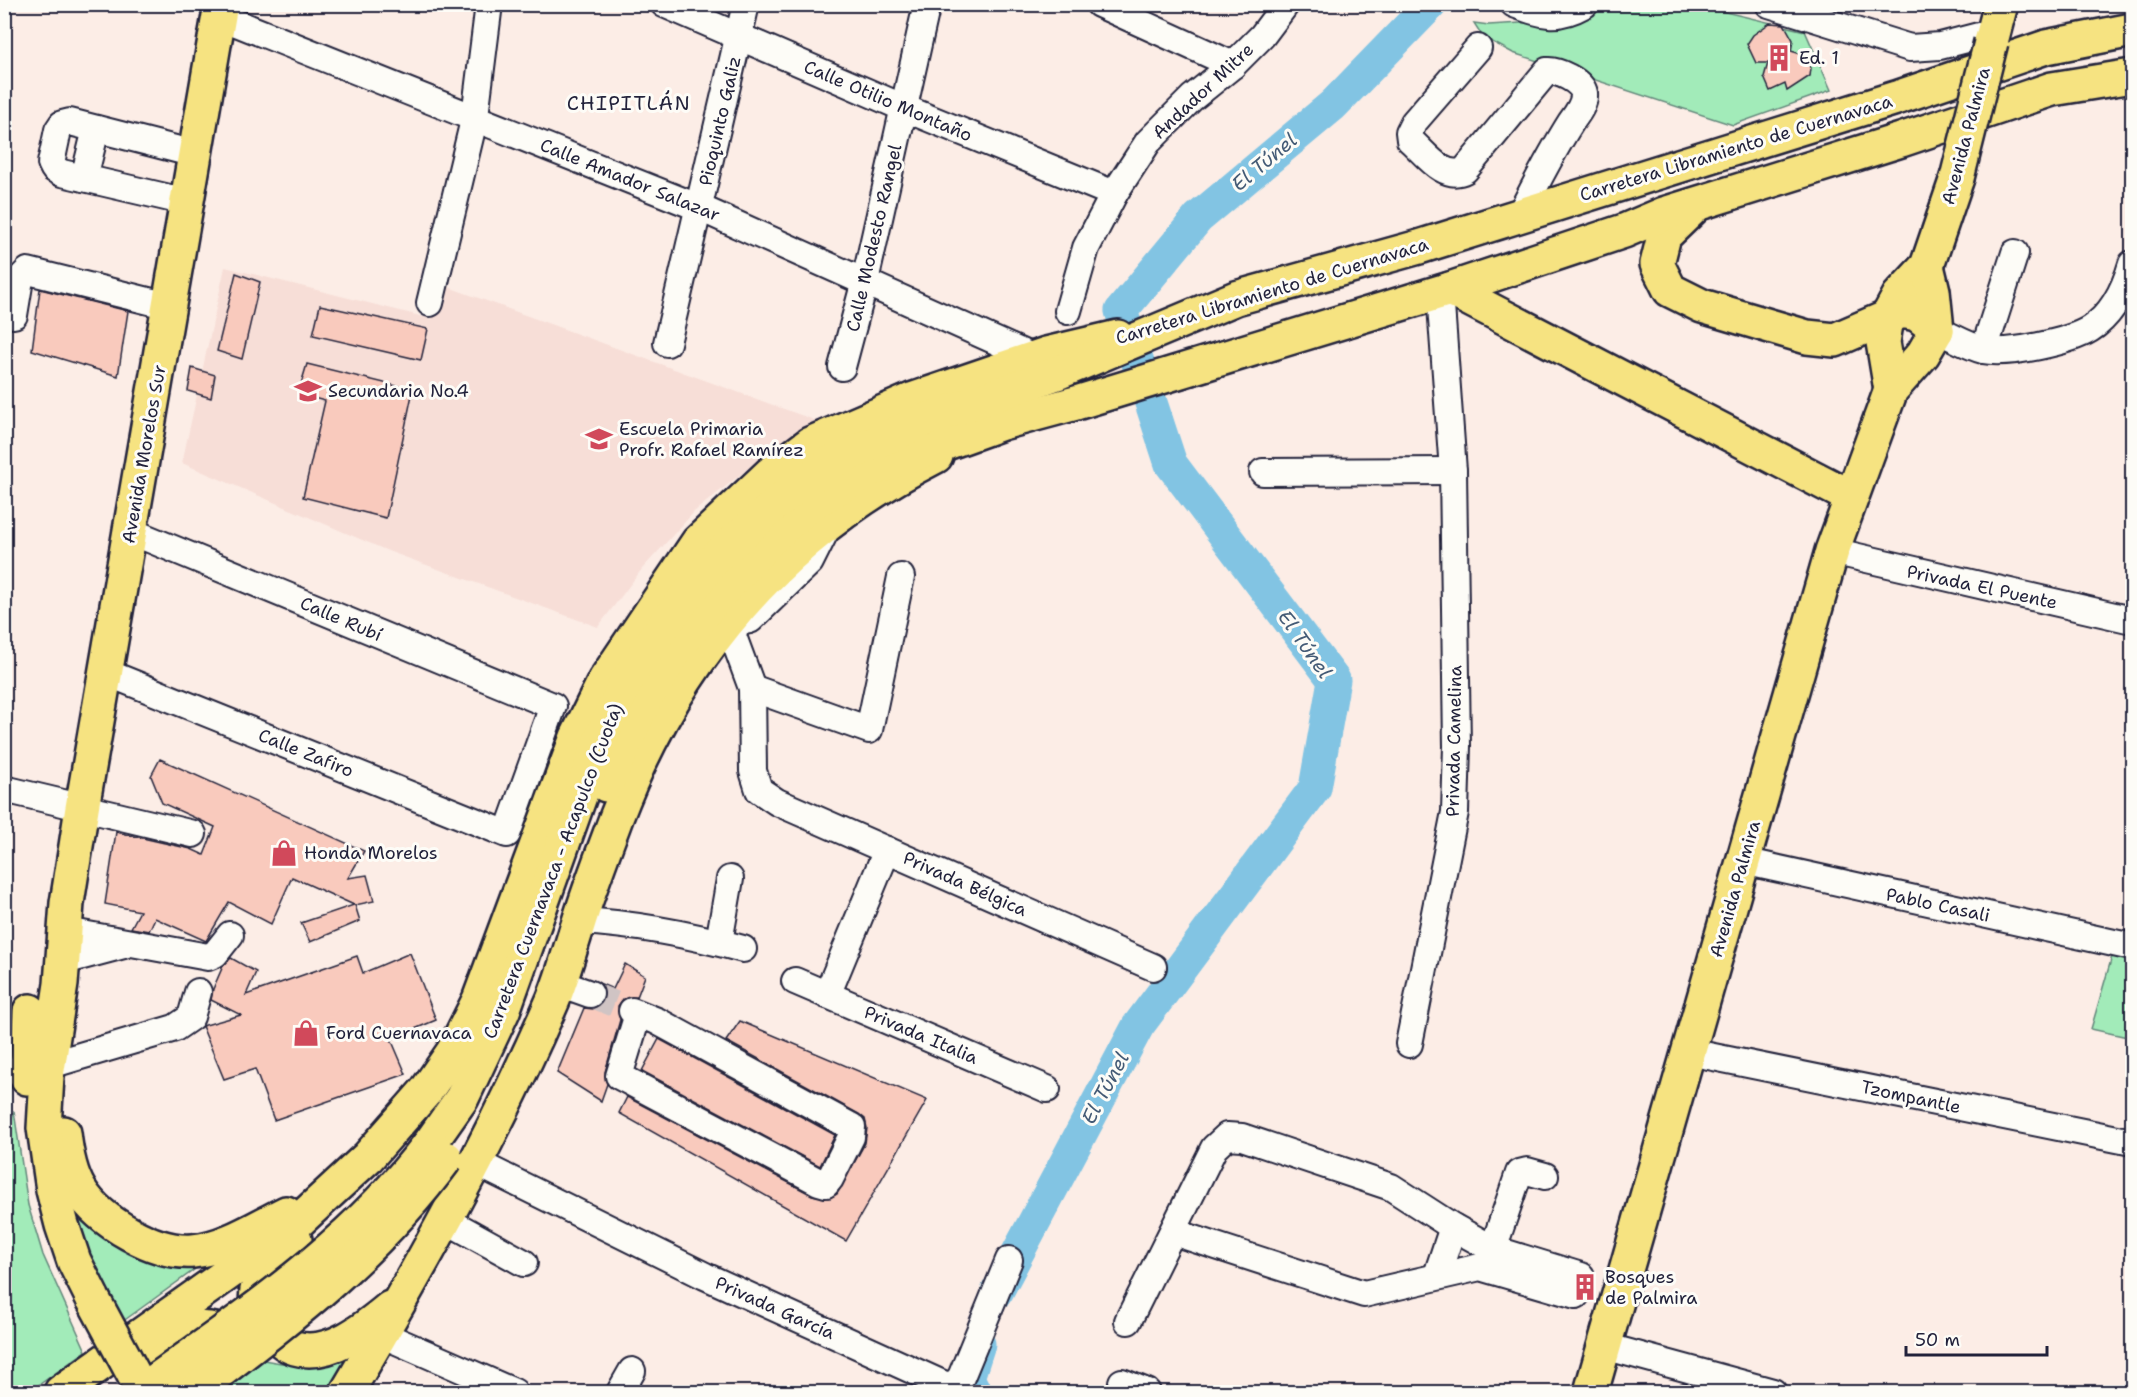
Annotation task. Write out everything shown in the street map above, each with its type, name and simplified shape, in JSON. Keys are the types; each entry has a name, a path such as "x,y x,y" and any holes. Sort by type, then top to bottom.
{"main road":[{"name":"Avenida Morelos Sur","path":"64,945 82,808 220,10"},
{"name":"Avenida Palmira","path":"1892,390 1883,342 1887,318 1899,296 1927,266 1957,178 1995,18"},
{"name":"Carretera Libramiento de Cuernavaca","path":"1163,327 1236,298 1520,216 1896,98 2046,47 2133,30"},
{"path":"347,1392 477,1163 559,983 579,921 642,757 696,663 729,618 788,555 876,491 926,461 1002,423 1076,404 1445,290 1696,204 2052,89 2133,76"},
{"path":"1696,204 1664,236 1657,264 1670,290 1702,306 1807,337 1835,340 1902,311 1910,311 1936,330"},
{"path":"1927,266 1933,291 1936,330"},
{"path":"1445,290 1851,497"},
{"name":"Carretera Cuernavaca - Acapulco (Cuota)","path":"193,1392 294,1315 383,1235 422,1191 479,1108 522,961 598,743 625,684 655,638 711,564 753,522 830,463 1046,362 1163,327"},
{"name":"Avenida Palmira","path":"1591,1392 1604,1346 1596,1290 1689,1052 1832,551 1892,390 1918,361 1936,330"},
{"path":"295,1348 279,1339 263,1323 257,1305 258,1286 283,1254 426,1091 453,1052 483,990 577,737 605,680 698,542 770,474 810,444 914,399 1046,362"},
{"name":"Carretera Cuernavaca - Acapulco (Cuota)","path":"142,1392 277,1295 372,1212 412,1168 496,1046 540,968 619,752 644,702 677,649 715,599 775,534 834,489 878,467 1002,423"},
{"path":"64,945 60,1062 65,1142 79,1189 109,1219 146,1243 192,1251 219,1245 333,1189"},
{"path":"5,1073 30,1011 64,945"},
{"path":"64,945 47,1076 45,1138 53,1190 62,1225 86,1303 123,1392"},
{"path":"30,1011 25,1133 34,1186 48,1236 86,1303 142,1392"},
{"path":"61,1392 289,1230 368,1158"},
{"path":"98,1392 178,1333 195,1328 215,1330 233,1338 295,1348 318,1349 343,1340 372,1323 402,1297"}],"street":[{"path":"430,303 475,116 489,4"},
{"name":"Calle Otilio Montaño","path":"664,4 904,108 1114,194"},
{"name":"Pioquinto Galiz","path":"667,343 746,4"},
{"name":"Calle Modesto Rangel","path":"842,367 865,281 927,4"},
{"path":"1099,4 1233,65"},
{"name":"Andador Mitre","path":"1068,311 1086,248 1114,194 1148,142 1192,98 1233,65 1262,36 1286,4"},
{"path":"1514,4 1543,15 1565,15 1585,4"},
{"path":"1769,4 1910,48 1940,46 1995,18"},
{"name":"Calle Amador Salazar","path":"220,10 700,208 1046,362"},
{"path":"1478,48 1414,122 1409,132 1410,141 1447,173 1456,174 1465,170 1546,71 1555,70 1579,85 1584,93 1582,105 1549,156 1520,216"},
{"path":"187,202 84,178 54,169 51,163 58,130 62,124 70,123 195,154"},
{"path":"84,178 96,129"},
{"path":"1984,350 2015,253"},
{"path":"1936,330 1984,350 2031,349 2090,329 2111,309 2133,264"},
{"path":"14,315 20,279 28,271 169,306"},
{"name":"Privada Camelina","path":"1408,1044 1455,812 1457,746 1454,471 1445,290"},
{"path":"1263,472 1454,471"},
{"name":"Calle Rubí","path":"130,531 552,706 507,834"},
{"name":"Privada El Puente","path":"1832,551 2133,620"},
{"path":"752,688 870,730 901,577"},
{"path":"729,618 752,688 753,771 759,790 777,802 887,850"},
{"name":"Calle Zafiro","path":"105,672 507,834"},
{"path":"4,789 193,834"},
{"name":"Privada Bélgica","path":"827,995 887,850 1153,967"},
{"name":"Pablo Casali","path":"1743,861 2133,947"},
{"path":"579,921 641,926 731,945 730,879"},
{"path":"64,945 133,942 207,957 215,954 230,935"},
{"name":"Privada Italia","path":"795,981 1047,1089"},
{"path":"559,983 591,994"},
{"path":"60,1062 175,1028 191,1017 198,992"},
{"path":"635,1012 657,1021 852,1127 851,1137 826,1184 619,1076 635,1012"},
{"name":"Tzompantle","path":"1689,1052 2133,1142"},
{"path":"1128,1321 1214,1148 1227,1136 1242,1137 1391,1187 1453,1227 1493,1249 1596,1290"},
{"name":"Privada García","path":"477,1163 705,1276 945,1384 956,1384 961,1377 1009,1260"},
{"path":"1493,1249 1519,1173 1527,1171 1545,1176"},
{"path":"446,1220 524,1263"},
{"path":"1437,1275 1453,1227"},
{"path":"1173,1232 1364,1294 1437,1275 1480,1267 1596,1290"},
{"path":"381,1334 514,1392"},
{"path":"1604,1346 1773,1392"},
{"path":"1122,1383 1147,1392"}],"shaded area":[{"name":"Escuela Primaria Profr. Rafael Ramírez","path":"225,267 432,319 440,284 817,421 761,458 695,511 642,569 598,627 388,551 182,463"}],"green space":[{"path":"1596,5 1696,5 1805,31 1831,90 1733,125 1513,53 1483,37 1474,23 1489,25 1566,20"},
{"path":"2113,953 2132,958 2132,1038 2091,1029"},
{"path":"14,1111 28,1205 43,1255 86,1351 29,1392 5,1389 4,1139"},
{"path":"63,1186 212,1257 122,1322 77,1236"},
{"path":"182,1346 281,1363 316,1364 348,1356 328,1392 160,1392"}],"building":[{"name":"Ed. 1","path":"1770,23 1784,24 1793,40 1791,51 1801,54 1811,68 1810,76 1787,91 1785,84 1770,91 1764,77 1768,63 1756,63 1747,44 1753,35"},
{"path":"236,273 260,282 242,359 217,351"},
{"path":"40,289 128,311 118,376 32,350"},
{"path":"320,305 428,329 421,360 313,335"},
{"path":"307,364 413,390 386,518 303,497 325,401 298,394"},
{"path":"192,368 215,375 211,398 188,391"},
{"name":"Honda Morelos","path":"160,759 364,851 348,878 367,875 374,901 355,905 360,921 310,942 301,923 354,905 292,877 271,924 229,902 206,941 155,918 149,931 131,928 140,911 105,904 116,832 191,849 204,855 215,827 162,803 151,776"},
{"name":"Ford Cuernavaca","path":"410,953 436,1020 391,1039 406,1074 274,1120 255,1069 224,1079 202,1026 241,1015 211,1000 223,966 231,958 256,972 246,995 357,956 363,973"},
{"path":"625,964 645,976 637,997 623,999 618,1006 620,1020 605,1072 607,1084 601,1101 557,1073 584,1008 593,1009 604,1000 605,991 599,983 613,989"},
{"path":"740,1021 927,1100 846,1241 619,1113 627,1097 812,1195 830,1198 837,1194 865,1143 867,1128 865,1119 726,1041"},
{"path":"659,1039 835,1135 820,1166 642,1071"}],"waterway":[{"name":"El Túnel","path":"997,1292 1138,1026 1315,788 1334,680 1171,464 1121,311 1198,218 1333,105 1431,4"},
{"name":"El Túnel","path":"975,1392 968,1378 979,1344"}],"tunnel":[{"path":"590,994 632,1011"}],"place":[{"name":"Ed. 1","path":"1779,58"},
{"name":"Secundaria No.4","path":"308,391"},
{"name":"Escuela Primaria Profr. Rafael Ramírez","path":"599,439"},
{"name":"Honda Morelos","path":"284,853"},
{"name":"Ford Cuernavaca","path":"306,1033"},
{"name":"Bosques de Palmira","path":"1585,1287"}],"district":[{"name":"CHIPITLÁN","path":"629,103"}]}
